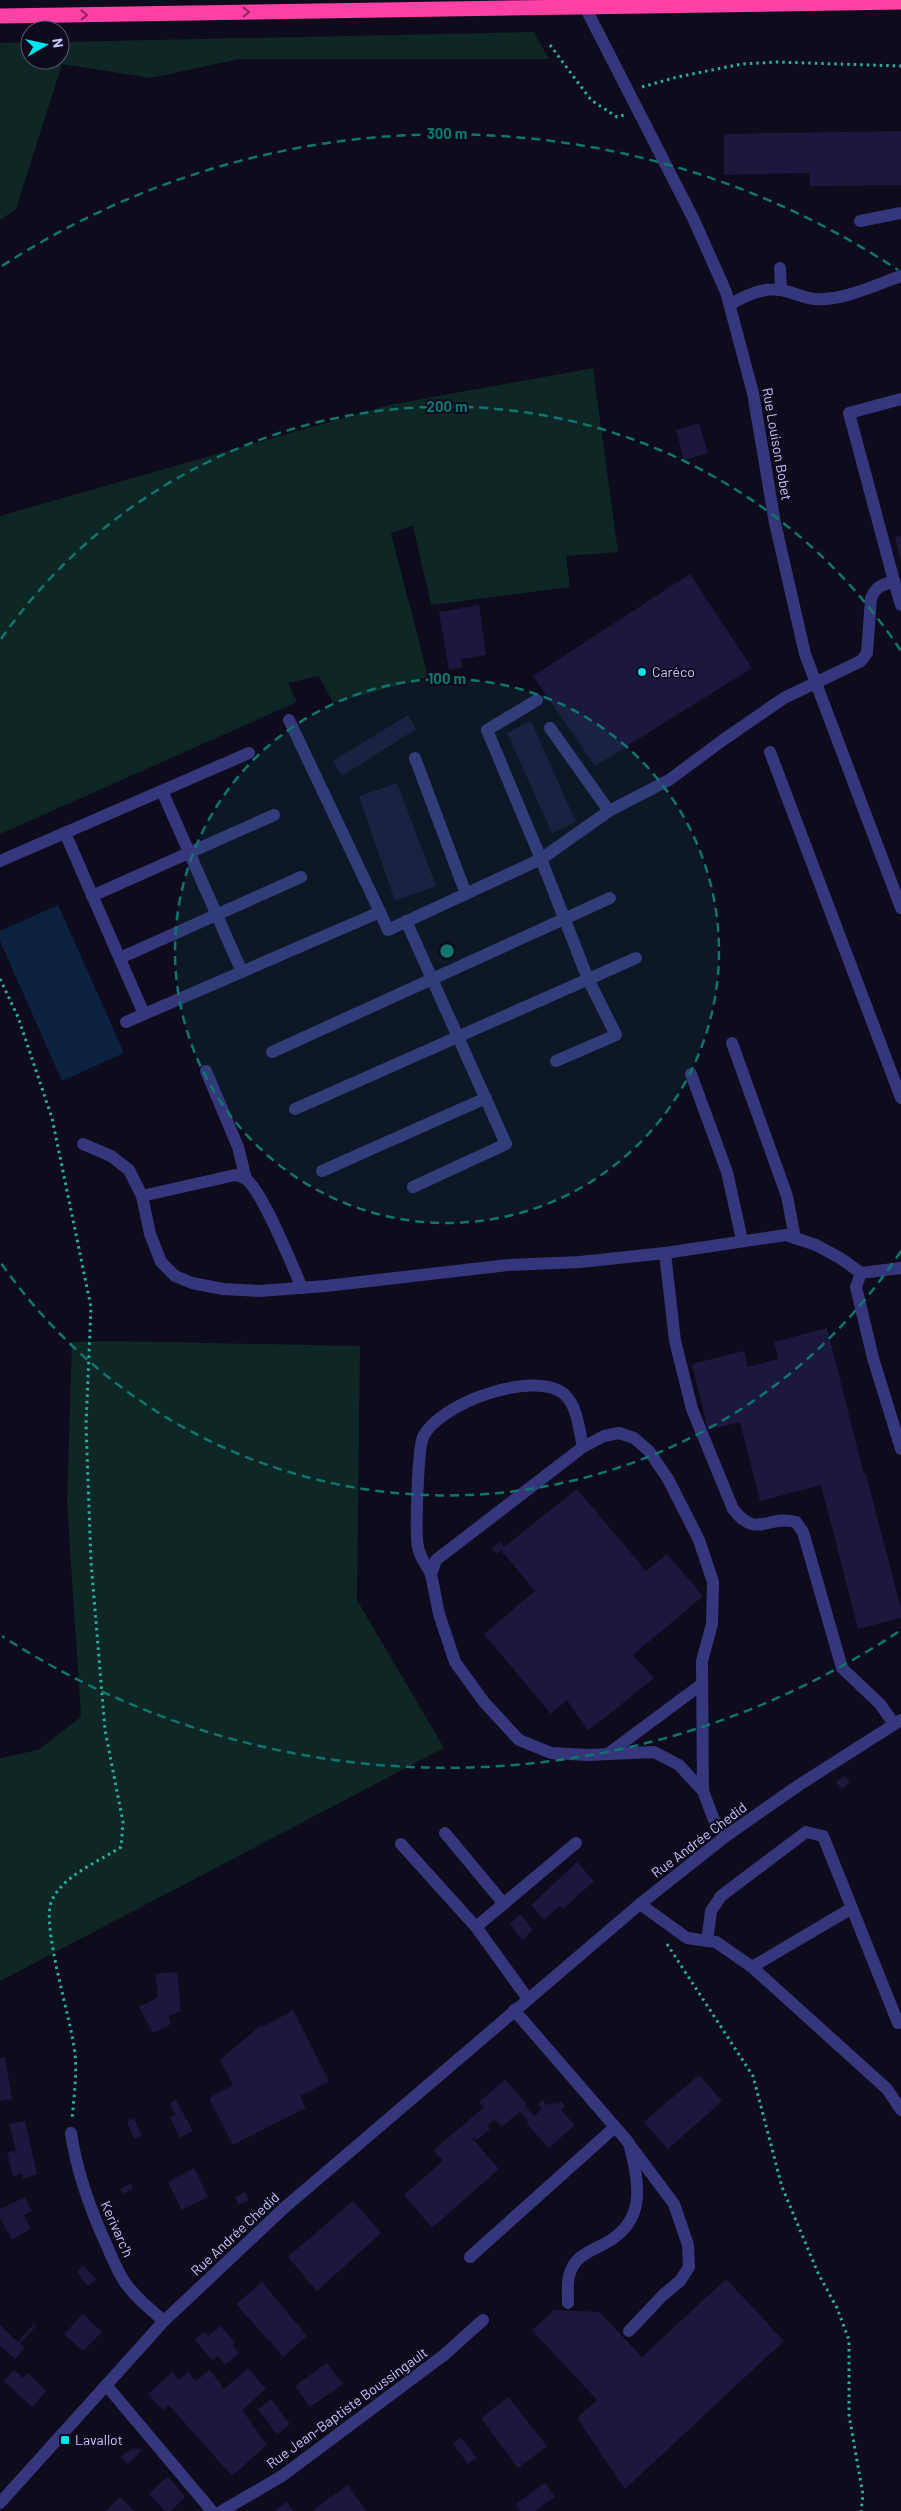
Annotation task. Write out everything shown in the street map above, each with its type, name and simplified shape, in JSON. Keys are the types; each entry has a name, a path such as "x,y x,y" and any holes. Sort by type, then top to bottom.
{"highway":[{"path":"0,16 901,2"}],"street":[{"name":"Rue Louison Bobet","path":"582,0 693,218 730,304 753,393 775,523 793,608 815,683 901,908"},
{"path":"860,221 901,213"},
{"path":"780,268 781,290"},
{"path":"730,304 753,292 781,290 814,299 828,298 848,294 901,276"},
{"path":"901,399 848,413 901,606"},
{"path":"289,720 388,930 541,859 609,811 668,780 784,698 861,661 867,652 871,598 880,585 894,581"},
{"path":"537,700 487,730 541,859 588,979 616,1035 556,1061"},
{"path":"550,728 609,811"},
{"path":"770,752 901,1098"},
{"path":"0,861 249,754"},
{"path":"415,758 466,894"},
{"path":"162,791 242,972"},
{"path":"92,896 274,815"},
{"path":"65,833 144,1014"},
{"path":"120,958 301,877"},
{"path":"272,1052 610,898"},
{"path":"126,1022 380,912"},
{"path":"406,921 506,1144 413,1187"},
{"path":"295,1109 636,958"},
{"path":"732,1043 787,1196 795,1238"},
{"path":"206,1071 238,1147 246,1179 256,1193 280,1238 302,1288"},
{"path":"690,1074 727,1172 742,1240"},
{"path":"322,1171 486,1098"},
{"path":"83,1144 112,1156 129,1170 142,1196 150,1234 161,1262 175,1276 192,1283 223,1289 259,1291 302,1288 508,1265 580,1262 665,1253 742,1240 786,1235 816,1245 840,1258 861,1273 901,1268"},
{"path":"142,1196 235,1175 246,1179"},
{"path":"665,1253 675,1341 692,1409 733,1509 742,1522 752,1525 786,1519 796,1522 803,1532 842,1668 898,1722"},
{"path":"861,1273 856,1287 873,1358 901,1448"},
{"path":"583,1447 574,1411 566,1395 555,1388 542,1385 513,1388 463,1402 438,1419 423,1436 419,1453 418,1547 430,1574 439,1614 456,1662 484,1702 519,1740 551,1753 654,1752 679,1765 703,1791"},
{"path":"430,1574 436,1560 583,1447 604,1436 619,1434 634,1438 649,1450 668,1479 700,1540 713,1582 712,1624 702,1662 703,1791 714,1820 726,1836"},
{"path":"609,1753 702,1684"},
{"name":"Rue Andrée Chedid","path":"0,2504 164,2321 284,2208 640,1904 726,1836 799,1785 898,1722"},
{"path":"445,1832 504,1904"},
{"path":"707,1941 711,1911 721,1896 806,1832 823,1836 898,2023"},
{"path":"476,1927 576,1843"},
{"path":"401,1844 476,1927 528,1999"},
{"path":"640,1904 686,1938 716,1942 752,1968 886,2089 901,2110"},
{"path":"752,1968 852,1908"},
{"path":"514,2010 615,2127 674,2204 688,2245 689,2267 680,2281 663,2294 629,2331"},
{"path":"470,2257 615,2127"},
{"name":"Kerivarc'h","path":"71,2133 76,2166 87,2200 112,2257 125,2282 140,2301 164,2321"},
{"path":"568,2303 569,2275 583,2253 605,2243 622,2232 634,2216 638,2196 636,2171 628,2143"},
{"name":"Rue Jean-Baptiste Boussingault","path":"222,2511 282,2476 444,2355 483,2320"},
{"path":"106,2385 212,2511"}],"path":[{"path":"550,45 591,100 617,117 639,111"},
{"path":"637,88 677,77 742,64 777,62 901,66"},
{"path":"0,979 18,1017 52,1118 91,1307 86,1425 91,1562 105,1730 124,1822 121,1847 63,1883 51,1901 49,1925 75,2053 75,2087 71,2133"},
{"path":"662,1936 753,2076 782,2187 818,2273 837,2308 849,2340 849,2415 863,2495 861,2511"}],"green space":[{"path":"534,32 549,59 239,59 151,78 70,65 70,42"},
{"path":"20,42 20,70 60,70 16,209 0,220 0,43"},
{"path":"593,368 618,552 566,556 570,587 431,605 413,526 391,533 428,677 333,703 319,676 288,683 297,702 0,834 0,516 389,405"},
{"path":"111,1341 360,1346 357,1600 444,1748 0,1981 0,1758 38,1750 81,1717 67,1503 72,1342"}],"water":[{"path":"58,905 124,1053 62,1081 0,941 0,931"}],"building":[{"path":"901,131 901,185 810,186 810,173 724,175 724,134"},
{"path":"699,423 708,453 684,460 676,430"},
{"path":"901,536 901,560 900,560 895,537"},
{"name":"Caréco","path":"690,574 752,668 595,766 533,676"},
{"path":"479,605 486,655 461,659 462,667 449,670 439,612"},
{"path":"408,715 416,729 342,776 333,761"},
{"path":"531,721 576,822 552,833 507,733"},
{"path":"397,783 436,886 395,901 359,796"},
{"path":"827,1328 901,1609 901,1618 858,1629 821,1485 760,1501 740,1422 708,1430 692,1364 744,1351 748,1367 778,1359 774,1342"},
{"path":"577,1489 646,1571 667,1554 703,1596 633,1655 654,1678 588,1731 567,1700 551,1714 484,1634 535,1591 501,1550 497,1554 492,1548 500,1542 504,1547"},
{"path":"845,1776 850,1782 842,1789 836,1782"},
{"path":"577,1862 594,1881 563,1909 560,1906 544,1920 531,1905"},
{"path":"520,1914 533,1930 522,1940 510,1924"},
{"path":"177,1972 181,2011 168,2017 171,2024 153,2033 139,2007 158,1997 155,1974"},
{"path":"293,2010 329,2081 300,2096 306,2108 233,2145 209,2098 233,2085 220,2060 262,2024 263,2027"},
{"path":"5,2057 12,2099 0,2101 0,2058"},
{"path":"699,2075 722,2101 668,2149 644,2122"},
{"path":"505,2079 534,2116 542,2109 538,2104 543,2100 546,2105 554,2103 557,2105 561,2101 565,2106 561,2110 575,2125 549,2148 526,2123 528,2121 520,2111 502,2127 494,2119 487,2126 490,2129 477,2140 474,2137 472,2138 499,2169 432,2228 404,2195 443,2161 434,2150 484,2107 479,2102"},
{"path":"176,2100 193,2131 180,2138 170,2117 175,2115 170,2103"},
{"path":"134,2118 142,2135 134,2139 127,2122"},
{"path":"25,2121 37,2174 23,2179 22,2174 13,2176 7,2152 16,2151 9,2124"},
{"path":"194,2168 208,2197 182,2210 168,2182"},
{"path":"131,2183 133,2189 122,2194 120,2189"},
{"path":"245,2192 249,2200 239,2205 235,2197"},
{"path":"25,2197 32,2211 24,2215 31,2229 12,2240 0,2218 0,2209"},
{"path":"353,2201 381,2233 317,2291 288,2257"},
{"path":"83,2265 96,2279 88,2286 77,2272"},
{"path":"726,2279 784,2341 625,2489 577,2418 597,2400 532,2330 554,2310 599,2312 642,2357"},
{"path":"262,2282 307,2336 283,2357 270,2340 236,2304"},
{"path":"83,2314 102,2332 83,2351 64,2334"},
{"path":"34,2324 36,2326 20,2344 25,2348 15,2359 0,2346 0,2325 18,2342"},
{"path":"221,2326 235,2342 233,2345 239,2353 225,2365 218,2356 212,2361 195,2339 204,2332 208,2336"},
{"path":"327,2363 343,2384 310,2407 295,2386"},
{"path":"248,2368 266,2389 242,2410 267,2445 232,2476 169,2405 163,2410 148,2394 172,2372 179,2380 188,2372 196,2381 210,2370 224,2389"},
{"path":"14,2370 23,2378 28,2373 46,2391 32,2407 4,2381"},
{"path":"508,2397 547,2446 518,2468 481,2418"},
{"path":"271,2399 290,2424 277,2435 258,2409"},
{"path":"461,2437 477,2458 468,2464 453,2444"},
{"path":"133,2448 142,2450 128,2464 121,2457"},
{"path":"282,2453 287,2459 278,2465 274,2459"},
{"path":"168,2476 185,2497 171,2511 165,2511 149,2494"},
{"path":"545,2483 555,2497 535,2511 520,2511 516,2504"},
{"path":"348,2485 366,2511 313,2510"},
{"path":"120,2497 134,2511 106,2511"},
{"path":"287,2502 293,2511 277,2511 276,2509"}],"place":[{"name":"Caréco","path":"642,672"},
{"name":"Lavallot","path":"65,2440"}]}
